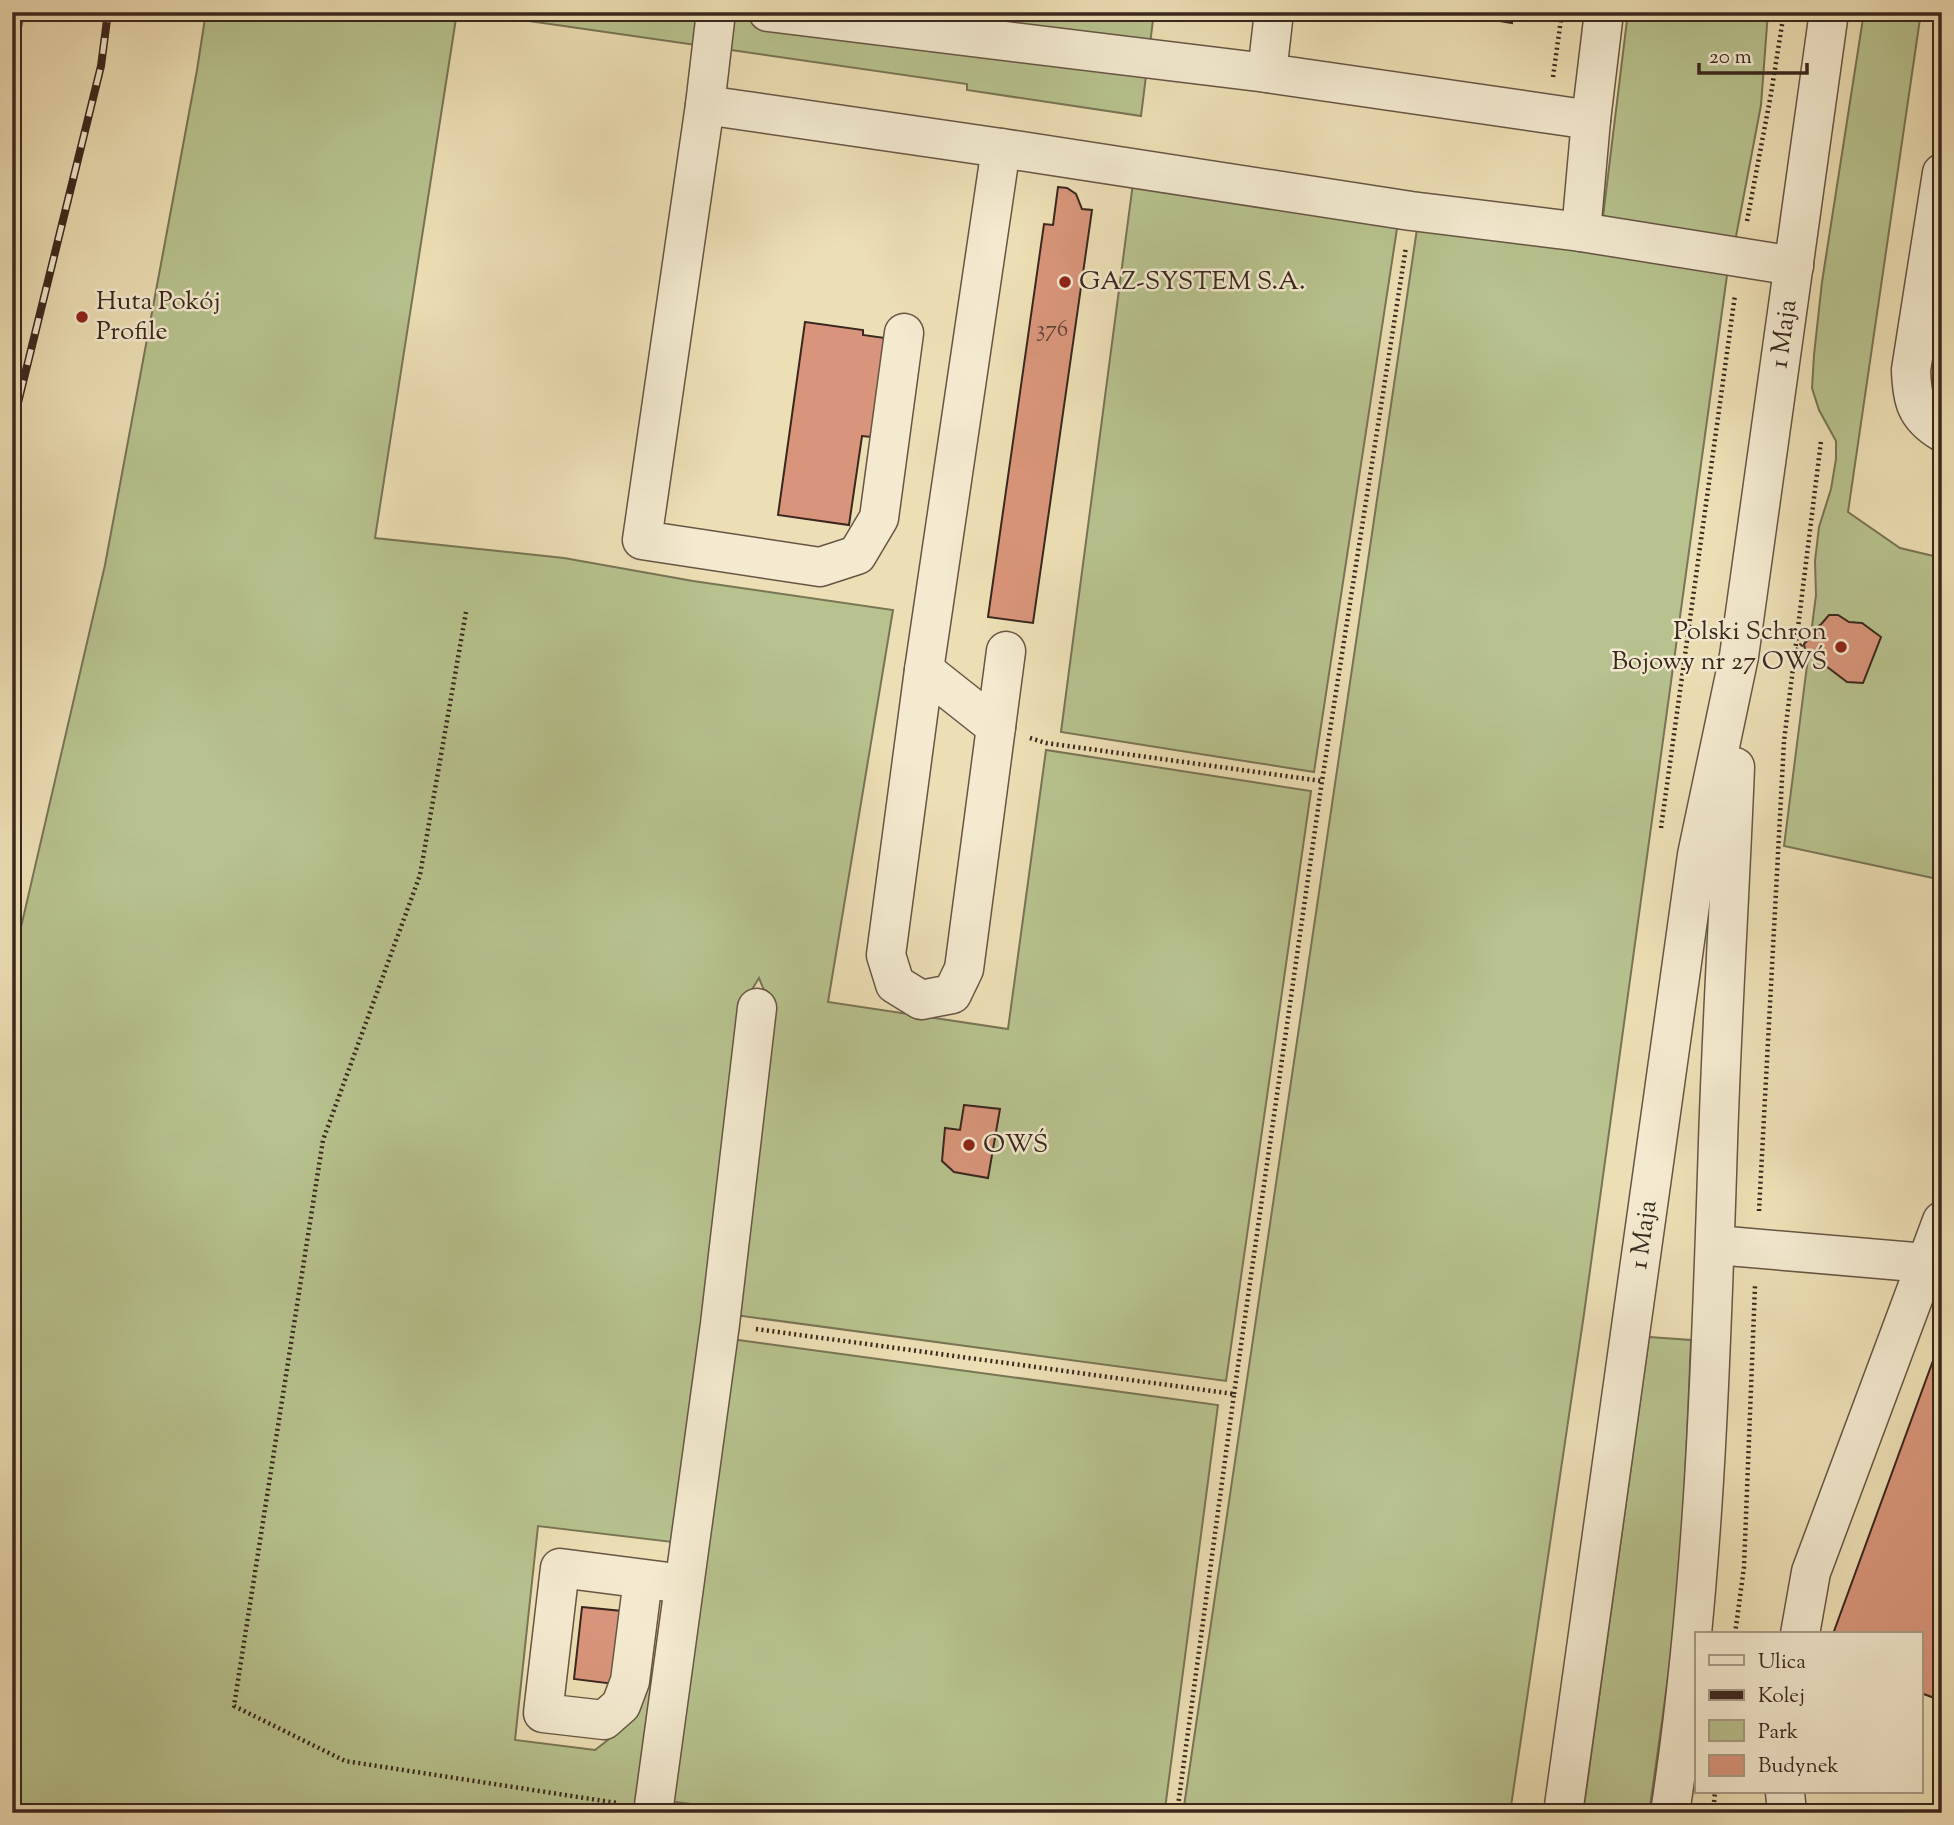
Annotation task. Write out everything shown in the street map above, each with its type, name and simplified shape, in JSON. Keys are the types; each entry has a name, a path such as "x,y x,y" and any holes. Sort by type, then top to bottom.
{"street":[{"path":"716,12 642,540 820,567 857,555 879,518 904,333"},
{"path":"768,12 1267,73 1591,120"},
{"path":"1267,73 1274,12"},
{"path":"1581,232 1604,12"},
{"name":"1 Maja","path":"1563,1813 1698,855 1739,656 1829,12"},
{"path":"705,105 1411,211 1581,232 1794,267"},
{"path":"1000,148 924,670 886,955 895,984 921,1000 952,994 964,969 1006,650"},
{"path":"1942,173 1911,370 1912,396 1927,423 1942,432"},
{"name":"1 Maja","path":"1670,1813 1693,1618 1713,1325 1718,1142 1739,656"},
{"path":"924,670 996,727"},
{"path":"654,1811 720,1324 757,1007"},
{"path":"1800,1632 1811,1572 1942,1221"},
{"path":"1716,1245 1926,1263"},
{"path":"643,1579 684,1584"},
{"path":"1785,1794 1787,1813"}],"path":[{"path":"1548,113 1562,12"},
{"path":"1741,257 1784,12"},
{"path":"1177,1813 1322,781 1411,211"},
{"path":"1735,1632 1744,1567 1757,1249 1784,741 1821,441"},
{"path":"466,612 420,875 323,1140 234,1706 345,1761 654,1811"},
{"path":"1795,652 1819,626"},
{"path":"1046,743 1322,781"},
{"path":"720,1324 1234,1394"},
{"path":"1713,1813 1715,1794"}],"green space":[{"path":"12,12 25,12 12,63"},
{"path":"206,12 457,12 375,538 564,558 693,581 893,610 828,1002 1008,1029 1046,750 1311,791 1226,1381 735,1315 774,1015 759,978 745,1001 672,1542 538,1526 515,1740 595,1750 613,1736 643,1699 653,1672 634,1813 12,1813 12,966 105,565"},
{"path":"467,12 1154,12 1141,116 967,90 967,84"},
{"path":"1628,12 1768,12 1761,105 1734,247 1602,225"},
{"path":"1864,12 1921,12 1848,512 1900,548 1942,558 1942,880 1784,846 1816,595 1815,561 1819,527 1831,489 1836,459 1836,441 1819,410 1812,388 1814,355 1822,282"},
{"path":"1133,183 1398,222 1314,772 1061,732"},
{"path":"1418,222 1728,268 1584,1314 1510,1813 1183,1813 1359,620"},
{"path":"1649,1337 1691,1340 1680,1556 1662,1720 1649,1813 1583,1813"},
{"path":"731,1339 1218,1405 1165,1809 1161,1813 760,1813 668,1801"}],"building":[{"path":"1445,12 1512,12 1512,23"},
{"path":"1058,187 1067,188 1076,194 1082,209 1092,210 1033,623 988,617 1044,224 1053,225"},
{"path":"805,322 863,330 863,335 885,338 871,437 862,436 849,525 778,515"},
{"name":"Polski Schron Bojowy nr 27 OWŚ","path":"1829,615 1838,615 1849,622 1862,623 1881,637 1863,683 1847,682 1805,650 1804,644"},
{"name":"OWŚ","path":"964,1105 1000,1109 988,1178 954,1172 942,1161 945,1128 960,1130"},
{"path":"1942,1336 1942,1701 1923,1694 1923,1632 1834,1632"},
{"path":"582,1607 622,1611 614,1684 574,1679"}],"railway":[{"path":"12,427 101,66 108,12"}],"place":[{"name":"GAZ-SYSTEM S.A.","path":"1065,282"},
{"name":"Huta Pokój Profile","path":"82,317"},
{"name":"Polski Schron Bojowy nr 27 OWŚ","path":"1841,647"},
{"name":"OWŚ","path":"969,1145"}]}
